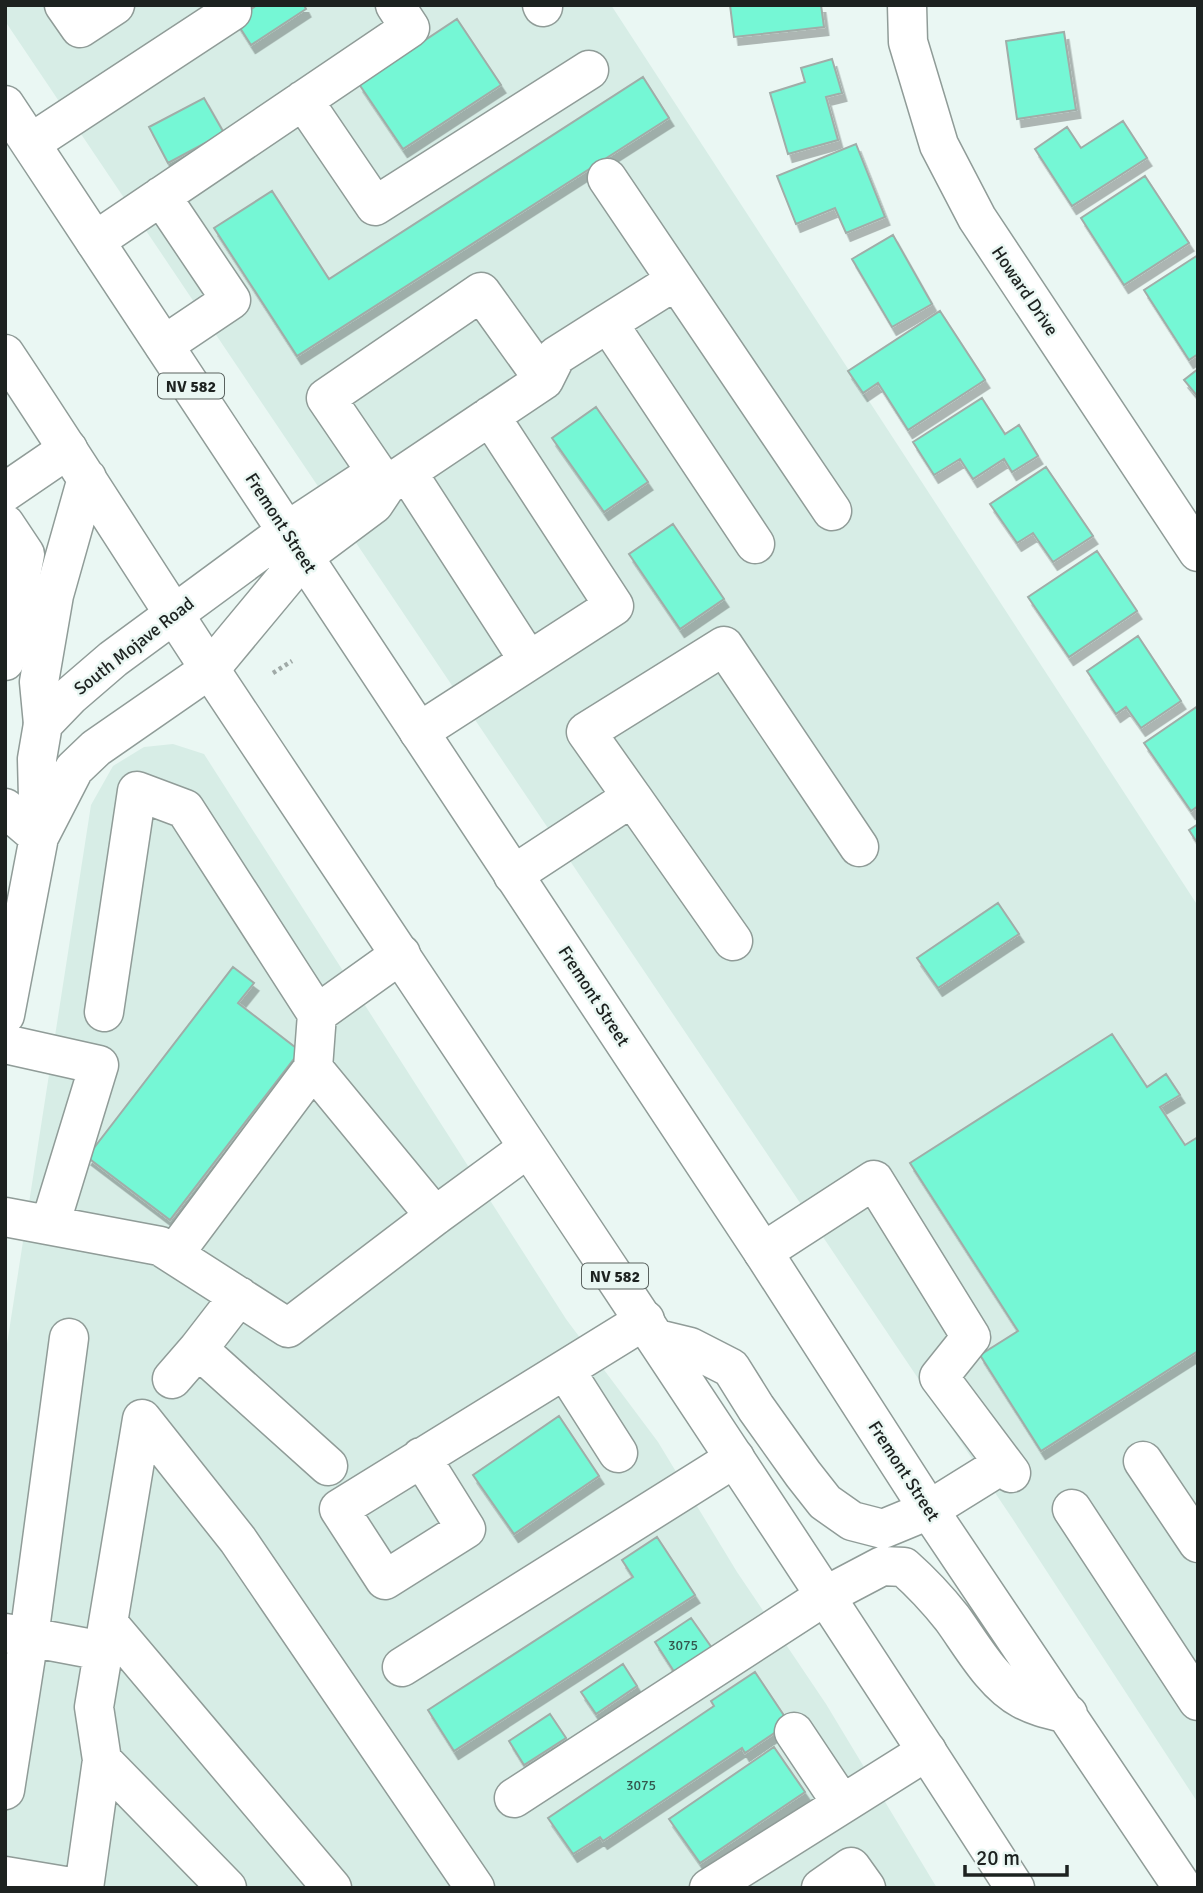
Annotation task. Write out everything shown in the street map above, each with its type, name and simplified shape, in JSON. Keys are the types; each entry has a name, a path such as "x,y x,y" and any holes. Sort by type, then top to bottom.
{"main road":[{"path":"64,5 80,28 115,5"},
{"path":"30,143 232,11 229,5"},
{"path":"95,241 410,28 395,5"},
{"name":"Howard Drive","path":"907,5 908,42 939,145 976,218 1198,552"},
{"path":"303,100 375,206 589,70"},
{"name":"Fremont Street","path":"5,105 763,1252 929,1510 1183,1888"},
{"path":"607,178 832,511"},
{"path":"161,196 231,300 164,345"},
{"path":"38,837 74,769 96,748 210,669 295,544 374,505 397,479 544,380 556,356 675,281"},
{"path":"529,661 397,479 326,398 481,292 544,380"},
{"path":"608,323 755,544"},
{"name":"NV 582","path":"5,354 210,669 651,1329 1015,1888"},
{"path":"419,732 614,606 490,416"},
{"path":"5,492 78,464"},
{"path":"5,1015 38,837 37,759 43,724 39,682 78,464"},
{"path":"5,524 25,554 5,661"},
{"name":"South Mojave Road","path":"43,724 95,673 174,614 295,544"},
{"path":"733,941 586,732 724,646 859,847"},
{"path":"104,1012 138,791 185,808 317,1014 313,1068 174,1254"},
{"path":"513,875 632,797"},
{"path":"5,808 38,837"},
{"path":"317,1014 401,954"},
{"path":"5,1044 99,1065 51,1226"},
{"path":"313,1068 435,1216"},
{"path":"5,1217 160,1246 288,1328 528,1147"},
{"path":"421,1457 565,1370 651,1329 731,1368 756,1408 825,1502 852,1521 883,1529 929,1510 1007,1469 939,1377 971,1337 873,1180 763,1252"},
{"path":"172,1379 239,1296"},
{"path":"5,1790 17,1635 69,1338"},
{"path":"198,1349 328,1466"},
{"path":"565,1370 618,1453"},
{"path":"83,1888 102,1760 94,1707 142,1419 237,1540 475,1888"},
{"path":"402,1667 735,1458"},
{"path":"1143,1461 1198,1543"},
{"path":"1072,1509 1198,1701"},
{"path":"514,1798 825,1595 883,1566 904,1567 934,1596 993,1675 1020,1699 1068,1714"},
{"path":"17,1635 106,1637 332,1888"},
{"path":"794,1732 842,1804"},
{"path":"709,1888 927,1751"},
{"path":"102,1760 228,1888"},
{"path":"821,1888 851,1867 866,1888"},
{"path":"5,1876 77,1888"}],"path":[{"path":"273,673 292,661"}],"shaded area":[{"path":"5,5 611,5 1198,906 1198,1803 1012,1518 5,21"},
{"path":"173,744 204,754 566,1319 658,1442 737,1572 826,1704 937,1888 5,1888 5,1357 91,805 113,766 144,747"}],"building":[{"path":"257,5 304,5 306,9 251,45 235,20"},
{"path":"730,5 821,5 824,27 734,37"},
{"path":"457,19 501,85 403,149 359,84"},
{"path":"1064,32 1076,110 1017,119 1006,41"},
{"path":"832,59 842,93 826,97 838,140 788,154 770,93 805,82 801,68"},
{"path":"643,77 669,118 297,356 214,228 272,191 329,279"},
{"path":"204,98 224,133 168,163 149,127"},
{"path":"1123,121 1147,158 1072,206 1035,149 1067,127 1081,148"},
{"path":"856,144 885,217 846,233 835,208 796,224 777,176"},
{"path":"1145,176 1189,243 1124,285 1081,218"},
{"path":"893,235 932,304 892,327 852,259"},
{"path":"1198,255 1198,354 1189,360 1144,290"},
{"path":"940,311 985,380 908,430 878,383 863,393 848,371"},
{"path":"1198,369 1198,397 1184,380"},
{"path":"982,398 1005,434 1019,425 1038,456 1012,472 1004,459 973,479 960,459 934,475 913,442"},
{"path":"596,407 648,482 604,512 552,438"},
{"path":"1046,467 1093,536 1053,562 1033,533 1017,543 990,504"},
{"path":"673,524 724,599 680,629 629,554"},
{"path":"1097,551 1137,611 1069,657 1028,597"},
{"path":"1138,636 1181,701 1141,728 1126,707 1116,714 1087,671"},
{"path":"1198,706 1198,806 1191,811 1144,743"},
{"path":"1198,824 1198,844 1189,830"},
{"path":"998,903 1019,934 938,988 917,958"},
{"path":"233,967 254,983 238,1003 300,1051 170,1220 87,1157"},
{"path":"1112,1034 1147,1087 1166,1074 1180,1095 1160,1107 1185,1145 1198,1137 1198,1351 1041,1451 980,1355 1018,1331 910,1163"},
{"path":"559,1416 599,1476 514,1534 473,1475"},
{"path":"657,1537 695,1595 454,1751 428,1710 633,1577 622,1560"},
{"path":"691,1618 712,1648 675,1673 655,1642"},
{"path":"623,1664 637,1686 596,1714 581,1692"},
{"path":"755,1672 789,1723 745,1753 742,1748 603,1841 600,1837 573,1854 548,1818 714,1706 711,1701"},
{"path":"550,1714 566,1738 524,1765 509,1741"},
{"path":"774,1747 805,1792 700,1863 669,1819"}]}
